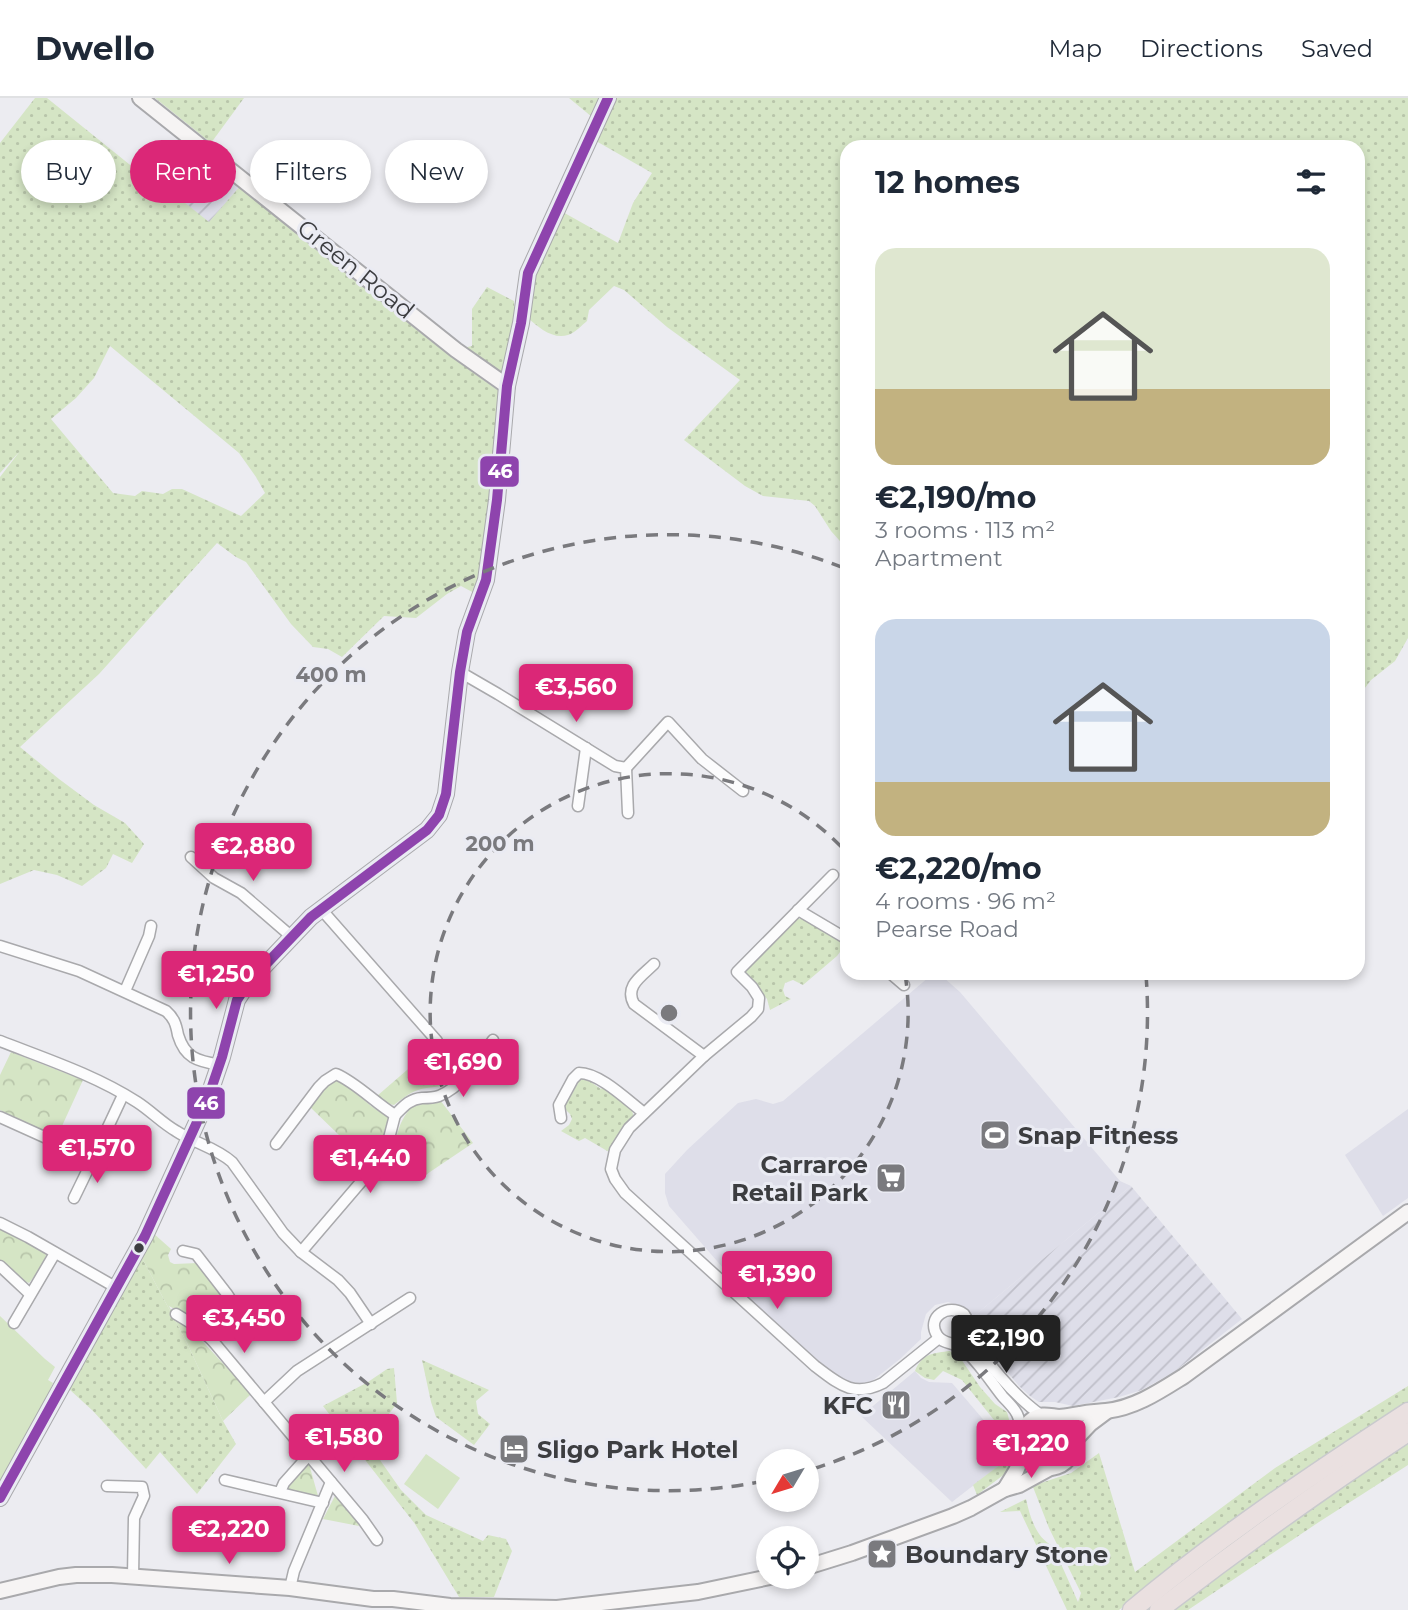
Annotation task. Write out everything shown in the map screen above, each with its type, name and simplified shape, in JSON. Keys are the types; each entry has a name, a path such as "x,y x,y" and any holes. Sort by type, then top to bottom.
{"highway":[{"path":"1132,1610 1225,1537 1313,1474 1408,1412"},
{"path":"1159,1610 1255,1536 1408,1432"}],"street":[{"name":"Green Road","path":"141,98 456,349 507,386"},
{"path":"0,1498 145,1236 208,1098 220,1065 237,1000 248,983 321,909 426,830 439,815 446,794 467,632 486,580 497,500 507,386 522,323 528,274 608,98"},
{"path":"460,672 615,766 626,768"},
{"path":"628,813 626,768 668,722 702,758 743,791"},
{"path":"578,806 586,748"},
{"path":"191,857 214,878 241,893 292,937"},
{"path":"833,875 737,972 759,998 758,1009 629,1128 615,1150 611,1169 625,1193 815,1366 845,1387 863,1391 883,1383 939,1338"},
{"path":"321,909 437,1041"},
{"path":"799,910 840,935"},
{"path":"125,991 151,926"},
{"path":"0,946 79,971 158,1007 174,1019 182,1045 189,1055 220,1065"},
{"path":"654,964 634,983 630,991 634,1004 704,1056"},
{"path":"898,980 904,985"},
{"path":"300,1252 378,1162 387,1146 395,1115 406,1103 418,1098 437,1097 452,1089 466,1076 493,1040"},
{"path":"0,1041 104,1084 137,1102 176,1132 222,1153 232,1162 300,1252 338,1280 370,1324"},
{"path":"561,1118 559,1105 579,1073 588,1073 601,1080 644,1113"},
{"path":"276,1144 319,1087 336,1074 395,1115"},
{"path":"74,1198 123,1095"},
{"path":"0,1117 93,1160"},
{"path":"1050,1468 1031,1461 1021,1444 1022,1435 1032,1419 1041,1415 1059,1417 1107,1411 1150,1397 1184,1377 1408,1212"},
{"path":"0,1223 117,1288"},
{"path":"183,1251 196,1254 236,1308 228,1325 212,1340"},
{"path":"14,1323 55,1252"},
{"path":"0,1266 30,1294"},
{"path":"264,1402 297,1371 410,1298"},
{"path":"952,1309 964,1314 969,1325 964,1338 953,1343 939,1338 934,1329 935,1321 941,1312 952,1309"},
{"path":"176,1314 212,1340 377,1540"},
{"path":"968,1332 1014,1393 1041,1415"},
{"path":"953,1343 973,1359 1017,1413 1022,1435"},
{"path":"1074,1441 1107,1411"},
{"path":"819,1563 953,1516 1058,1466 1066,1461 1073,1451 1074,1441 1069,1425 1059,1417"},
{"path":"1005,1489 1024,1452"},
{"path":"280,1492 309,1455"},
{"path":"225,1480 323,1503"},
{"path":"290,1588 298,1561 331,1482"},
{"path":"107,1486 142,1487 144,1493 134,1518 133,1577"},
{"path":"0,1591 42,1580 96,1575 290,1588 373,1599 512,1609 557,1608 654,1598 756,1580"}],"shaded area":[{"path":"185,203 226,203 209,223"},
{"name":"Carraroe Retail Park","path":"925,980 946,980 960,992 1120,1181 1131,1186 974,1316 948,1302 935,1305 926,1314 921,1339 867,1385 855,1386 836,1381 778,1331 669,1206 665,1193 665,1174 738,1103 756,1099 773,1104 783,1101"},
{"path":"1408,1109 1408,1198 1383,1216 1345,1155"},
{"path":"1131,1186 1242,1319 1174,1372 1142,1390 1073,1406 1039,1402 1019,1386 992,1354 981,1336 974,1316"},
{"path":"915,1371 929,1382 952,1383 999,1438 1001,1464 952,1502 861,1416"}],"green space":[{"path":"35,98 47,98 99,140 21,140 21,203 116,203 116,154 130,165 130,203 185,203 209,222 225,203 236,203 236,191 241,185 250,192 250,203 264,203 424,336 499,391 500,413 482,580 476,594 461,586 416,618 384,616 342,657 328,649 313,647 291,624 246,562 217,543 99,674 20,747 94,805 125,823 144,844 132,863 113,854 106,868 82,886 57,875 34,870 0,884 0,477 20,451 0,473 0,143","holes":["110,346 239,453 265,493 241,516 182,489 172,489 163,494 142,491 135,496 113,493 51,419 94,378"]},
{"path":"155,98 244,98 213,140 207,140"},
{"path":"569,98 600,98 592,117"},
{"path":"615,98 1408,98 1408,638 1395,661 1365,688 1365,140 840,140 840,541 809,501 763,496 745,486 684,440 740,380 667,327 624,290 614,286 589,310 587,321 568,335 551,334 528,318 533,276 561,211 618,243 633,203 652,173 596,141"},
{"path":"487,287 514,301 515,322 507,386 463,348 472,346 472,309"},
{"path":"796,919 803,919 840,938 840,952 837,956 803,985 793,980 785,983 785,996 791,999 770,1010 767,999 746,975 745,970"},
{"path":"11,1052 83,1080 57,1137 0,1110 0,1075"},
{"path":"422,1057 451,1081 415,1091 394,1105 385,1103 377,1096"},
{"path":"582,1076 630,1105 634,1117 609,1152 585,1138 579,1141 561,1131 572,1119 564,1108"},
{"path":"334,1079 344,1083 389,1118 387,1137 369,1164 310,1107 323,1088"},
{"path":"440,1100 473,1143 424,1176 395,1146 396,1139 403,1119 411,1108 422,1101"},
{"path":"0,1228 46,1255 42,1267 29,1283 21,1280 0,1260"},
{"path":"153,1233 171,1249 168,1255 170,1262 198,1263 233,1308 231,1316 213,1330 169,1306 177,1321 194,1332 251,1394 223,1421 187,1343 142,1258"},
{"path":"142,1258 236,1444 197,1494 160,1452 146,1469 69,1389"},
{"path":"0,1316 55,1367 48,1380 53,1383 40,1413 0,1482"},
{"path":"950,1351 961,1359 995,1404 1007,1412 1010,1423 1011,1462 1006,1473 977,1495 973,1485 1001,1464 1002,1430 962,1380 943,1371 934,1380 915,1371 925,1357"},
{"path":"422,1360 489,1390 476,1401 478,1414 490,1424 474,1445 436,1417"},
{"path":"394,1368 397,1403 368,1443 401,1490 426,1515 483,1541 488,1535 506,1539 512,1551 494,1597 459,1597 415,1524 323,1406 387,1369"},
{"path":"1408,1386 1408,1402 1284,1483 1119,1610 1067,1610 1020,1511 1000,1512 1026,1499 1035,1526 1042,1538 1053,1546 1078,1602 1081,1593 1049,1528 1033,1487 1071,1473 1099,1453 1135,1572 1275,1468"},
{"path":"1053,1420 1066,1431 1066,1449 1055,1459 1040,1459 1031,1451 1027,1436 1037,1422"},
{"path":"1408,1444 1408,1465 1188,1610 1175,1610 1346,1483"},
{"path":"426,1454 460,1478 438,1509 404,1484"},
{"path":"309,1464 318,1496 288,1490 286,1488 289,1484"},
{"path":"336,1494 356,1518 359,1526 323,1519"}],"transit line":[{"name":"46","path":"0,1498 145,1236 208,1098 237,1000 248,983 311,917 427,830 439,815 446,794 467,632 486,580 497,500 507,386 521,323 528,273 608,98"}],"place":[{"name":"Snap Fitness","path":"995,1135"},
{"name":"Carraroe Retail Park","path":"891,1178"},
{"name":"KFC","path":"896,1405"},
{"name":"Sligo Park Hotel","path":"514,1449"},
{"name":"Boundary Stone","path":"882,1554"}]}
